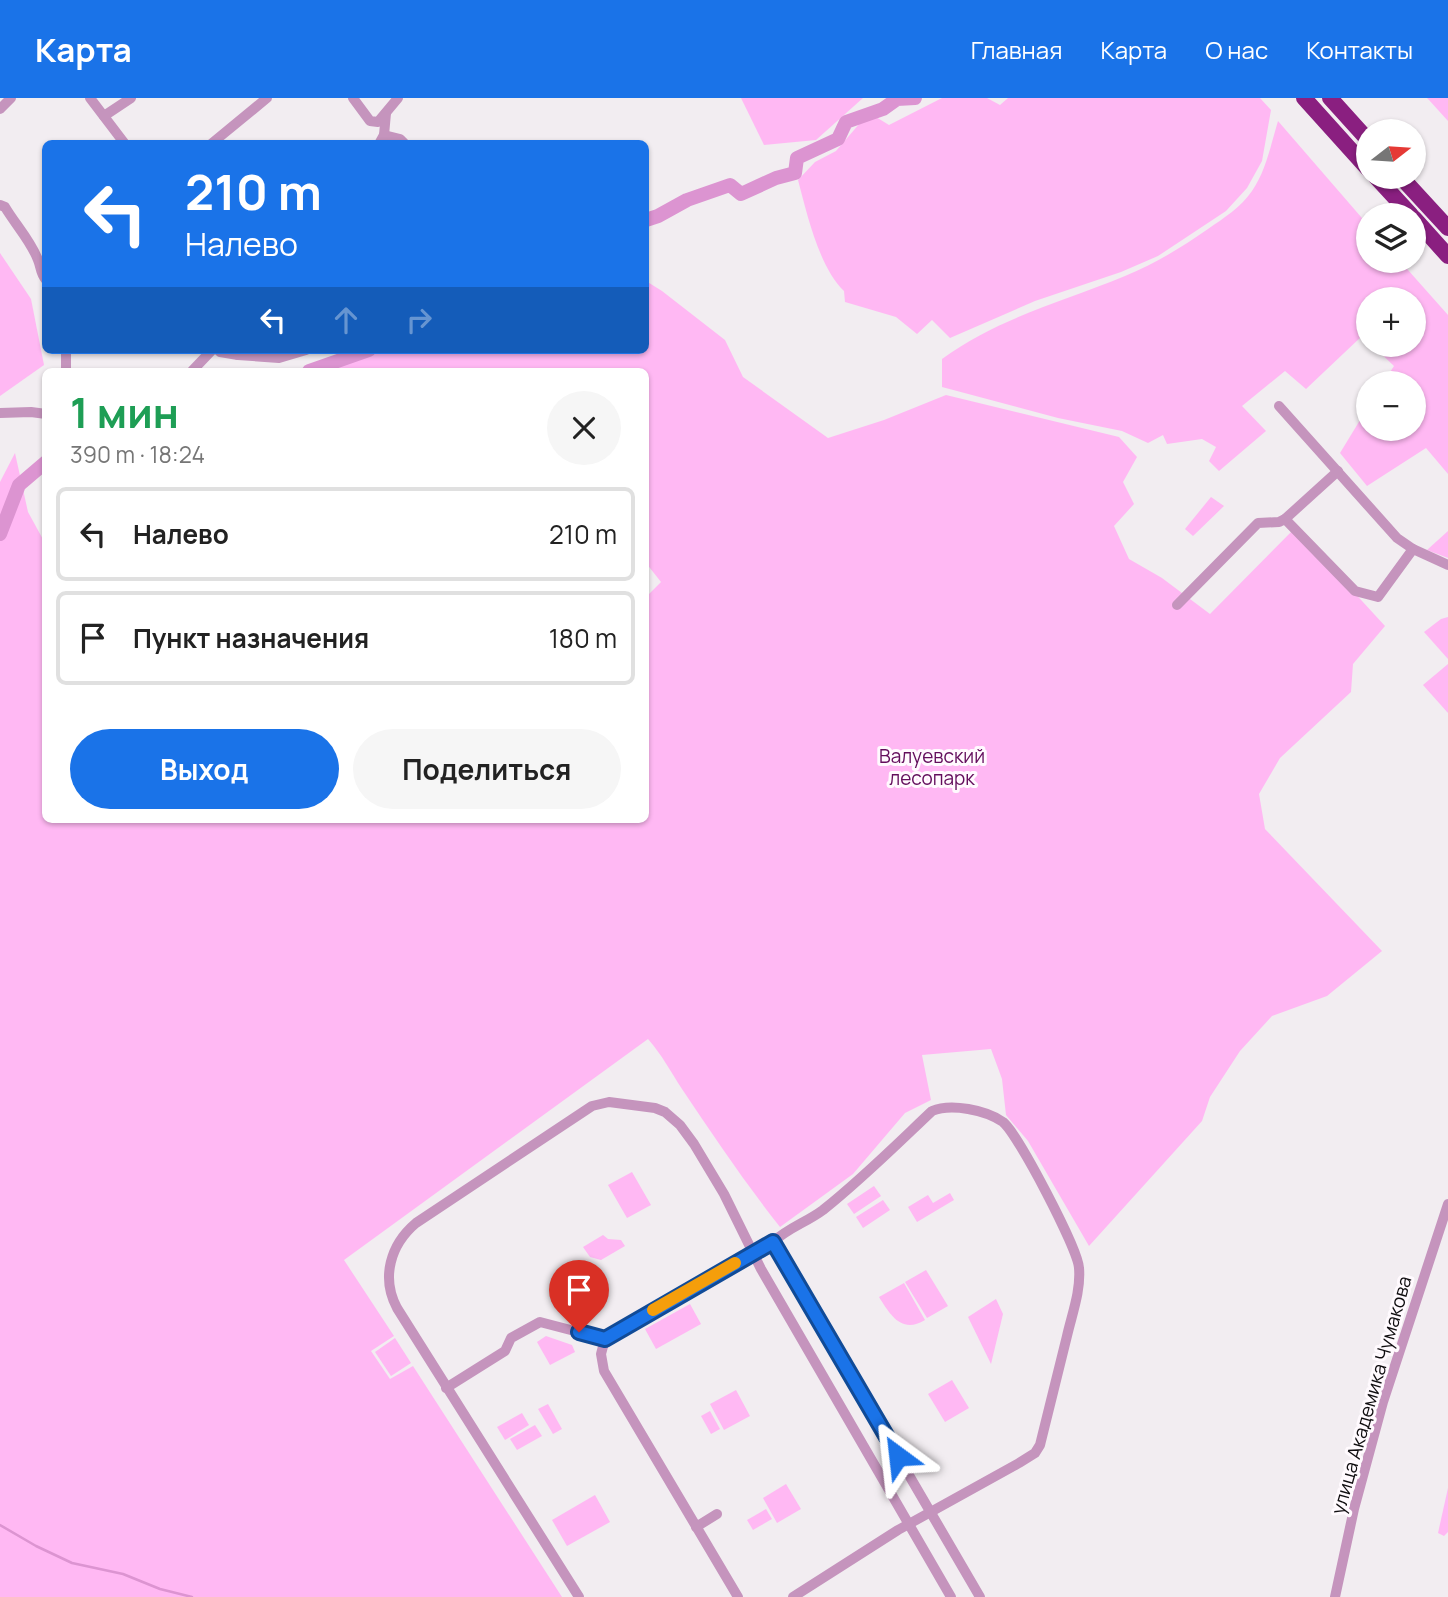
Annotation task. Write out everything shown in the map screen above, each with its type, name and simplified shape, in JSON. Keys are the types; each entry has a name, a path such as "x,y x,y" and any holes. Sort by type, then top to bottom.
{"highway":[{"path":"1304,98 1356,156"},
{"path":"1330,98 1356,127"},
{"path":"1387,189 1400,203"},
{"path":"1412,189 1448,228"},
{"path":"1426,231 1448,256"}],"street":[{"path":"0,109 11,98"},
{"path":"90,98 122,140"},
{"path":"104,116 131,98"},
{"path":"216,140 267,98"},
{"path":"353,98 370,121 378,121 398,98"},
{"path":"386,113 381,139 401,140"},
{"path":"0,205 5,207 40,262 42,273"},
{"path":"195,368 208,354"},
{"path":"254,354 279,358 292,354"},
{"path":"1279,406 1398,538 1413,549 1448,565"},
{"path":"0,413 42,413"},
{"path":"1177,605 1258,523 1285,519 1338,471"},
{"path":"1285,519 1355,591 1372,597 1378,597 1413,549"},
{"path":"579,1597 397,1308 390,1293 390,1266 403,1234 592,1106 610,1102 639,1103 665,1112 680,1125 707,1165 753,1253 951,1597"},
{"path":"446,1388 505,1352 511,1338 540,1322 605,1339 814,1217 855,1184 932,1111 945,1108 983,1113 1003,1122 1017,1140 1078,1259 1077,1295 1040,1445 1035,1453 1027,1458 909,1525 793,1597"},
{"name":"улица Академика Чумакова","path":"1335,1597 1354,1509 1383,1402 1448,1204"},
{"path":"773,1242 980,1597"},
{"path":"605,1339 601,1354 604,1371 738,1597"},
{"path":"696,1527 718,1514"}],"green space":[{"path":"741,98 863,98 816,140 764,145"},
{"path":"942,98 987,98 1000,105 1008,98 1260,98 1271,110 1262,161 1247,188 1226,211 1158,256 1121,272 1035,301 950,338 932,320 917,334 896,317 845,302 844,291 835,281 815,239 798,180 815,162 836,151 860,123 876,117 889,125"},
{"path":"1427,98 1448,98 1448,121 1429,100"},
{"path":"1278,121 1356,211 1356,273 1411,273 1423,287 1356,287 1356,342 1306,389 1285,371 1242,406 1266,431 1219,471 1209,461 1216,447 1202,439 1167,444 1163,435 1148,443 1122,431 1058,418 942,387 942,359 964,344 1008,321 1147,266 1232,212 1248,197 1268,157"},
{"path":"0,253 31,299 44,365 0,396"},
{"name":"Валуевский лесопарк","path":"649,283 725,340 743,377 828,438 884,420 946,395 1119,437 1137,457 1123,482 1134,504 1114,526 1129,559 1162,578 1210,614 1295,528 1385,626 1353,664 1351,692 1280,758 1259,794 1265,829 1382,951 1327,996 1272,1016 1240,1051 1210,1097 1202,1121 1089,1246 1028,1141 1006,1115 1002,1079 991,1049 922,1055 931,1100 905,1113 853,1174 780,1227 648,1039 344,1260 394,1336 371,1351 390,1379 413,1366 562,1597 0,1597 0,482 15,453 28,512 42,538 42,823 649,823 649,594 661,582 649,567 649,368 324,368 351,354 649,354"},
{"path":"1426,290 1448,315 1448,474 1426,448 1367,486 1340,453 1356,427 1356,441 1426,441 1426,371 1391,371 1394,366 1385,357 1426,357"},
{"path":"1211,497 1224,506 1193,536 1185,529"},
{"path":"1448,531 1448,558 1427,550"},
{"path":"1448,617 1448,659 1424,632"},
{"path":"1448,664 1448,713 1423,685"},
{"path":"632,1172 651,1205 627,1218 608,1185"},
{"path":"874,1186 881,1196 854,1214 847,1204"},
{"path":"950,1193 954,1200 917,1222 908,1207 928,1195 933,1203"},
{"path":"883,1200 890,1210 863,1228 856,1217"},
{"path":"603,1235 608,1239 621,1240 625,1246 601,1260 590,1257 583,1247"},
{"path":"926,1270 948,1306 927,1318 905,1282"},
{"path":"904,1283 925,1320 917,1324 898,1321 879,1297"},
{"path":"996,1299 1003,1314 991,1364 968,1317"},
{"path":"690,1304 701,1324 656,1349 645,1329"},
{"path":"546,1336 572,1345 575,1352 550,1365 537,1342"},
{"path":"395,1338 411,1363 391,1376 375,1352"},
{"path":"952,1380 969,1408 945,1422 928,1394"},
{"path":"736,1390 750,1416 724,1430 710,1404"},
{"path":"548,1404 562,1429 553,1434 538,1409"},
{"path":"710,1411 720,1429 711,1434 701,1416"},
{"path":"522,1413 529,1425 505,1440 497,1427"},
{"path":"535,1425 542,1436 517,1450 510,1439"},
{"path":"786,1484 801,1509 777,1523 763,1498"},
{"path":"1448,1488 1448,1532 1444,1536 1438,1533"},
{"path":"595,1495 610,1522 567,1546 552,1520"},
{"path":"766,1509 772,1519 753,1530 747,1520"}],"waterway":[{"path":"649,219 687,200 730,185 741,194 776,178 795,173 797,158 838,139 846,122 883,109 897,99 915,98"},
{"path":"318,368 358,354"},
{"path":"0,534 19,485 42,465"},
{"path":"0,1525 72,1563 123,1574 160,1589 192,1597"}],"slow traffic":[{"path":"653,1310 735,1263"}],"route":[{"path":"579,1332 605,1339 773,1242 898,1456"}]}
